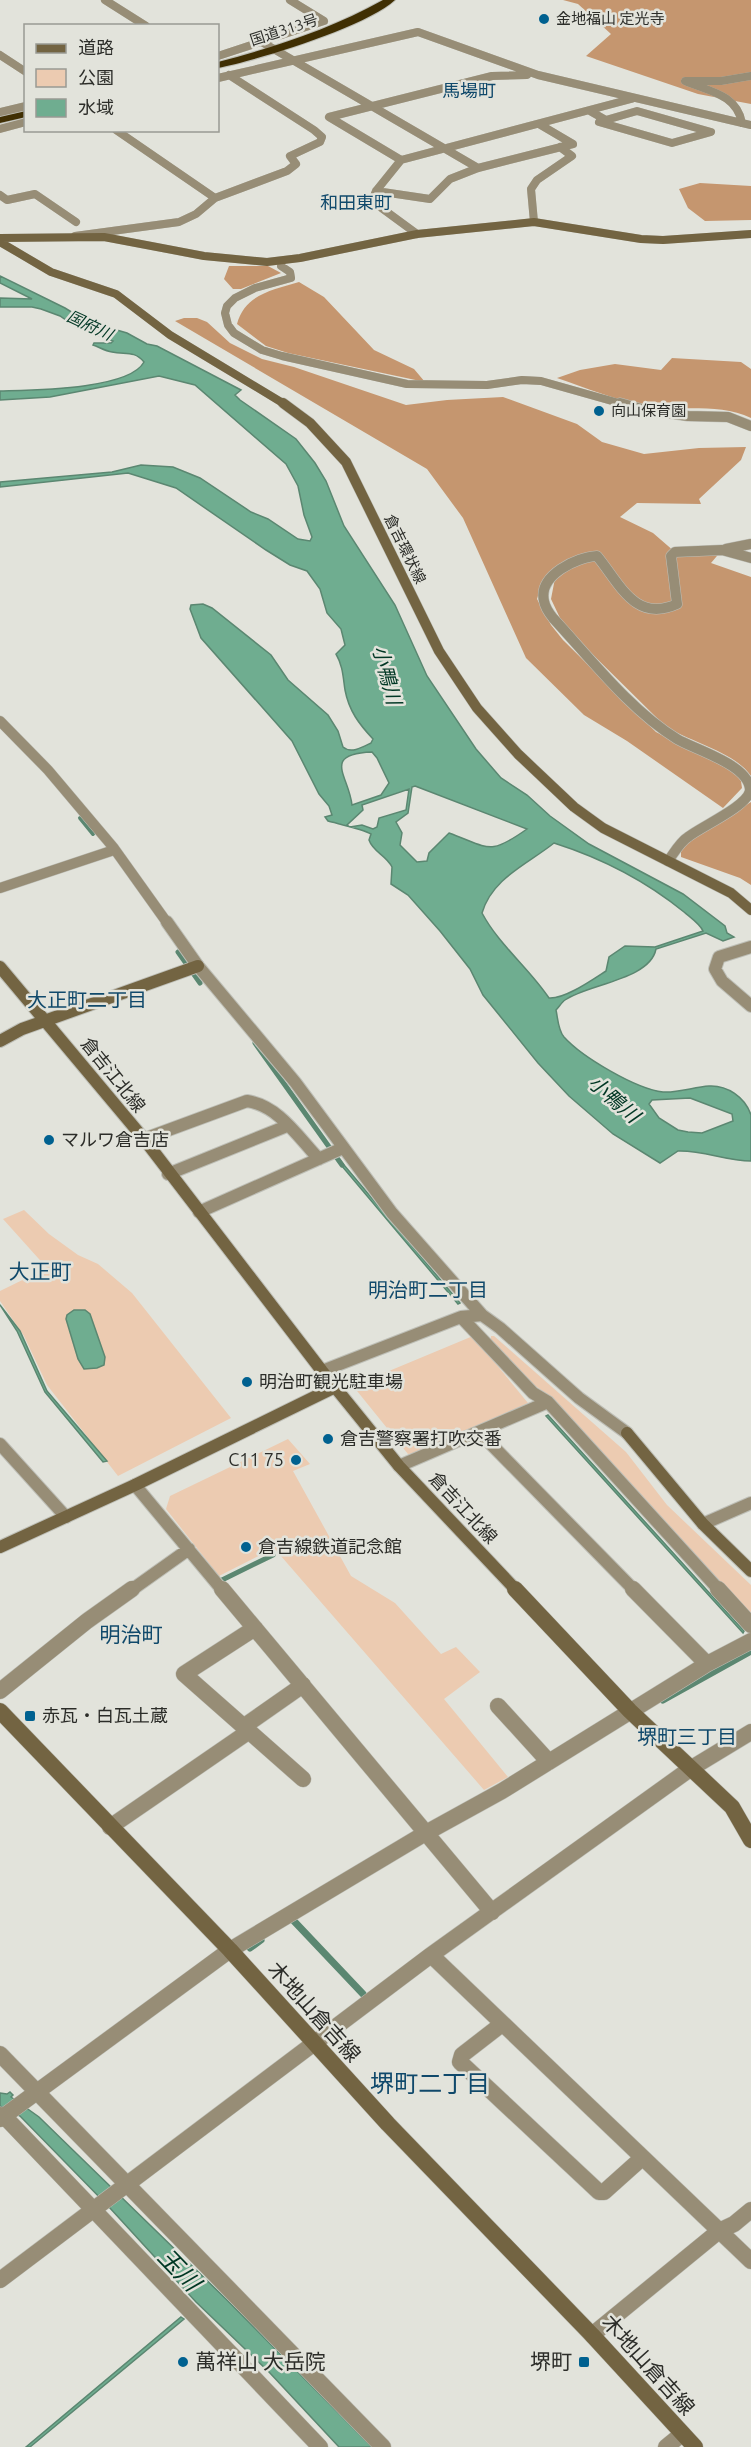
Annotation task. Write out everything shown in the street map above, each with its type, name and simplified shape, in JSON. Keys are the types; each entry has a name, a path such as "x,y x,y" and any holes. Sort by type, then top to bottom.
{"highway":[{"name":"国道313号","path":"219,65 274,50 339,27 390,0"},
{"path":"0,120 24,114"}],"main road":[{"path":"0,240 75,236 112,238 223,259 282,261 417,234 534,222 641,239 663,240 751,234"},
{"name":"倉吉環状線","path":"0,240 49,271 117,294 176,339 270,393 310,422 337,449 346,462 439,651 477,708 518,754 574,807 603,828 731,893 751,910"},
{"path":"0,1041 46,1020 198,966"},
{"name":"倉吉江北線","path":"0,967 144,1139 168,1174 399,1466 630,1711 732,1807 751,1840"},
{"path":"0,1547 135,1485 335,1387"},
{"path":"627,1433 703,1524 751,1571"},
{"name":"木地山倉吉線","path":"0,1712 230,1950 388,2124 592,2335 694,2447"}],"street":[{"path":"105,0 143,24"},
{"path":"219,57 324,21 290,0"},
{"path":"219,78 418,32 538,75 751,125"},
{"path":"260,41 297,60 478,168"},
{"path":"0,55 24,71"},
{"path":"75,236 170,225 196,214 215,198 287,171 296,164 290,156 320,142 322,137 229,75"},
{"path":"401,160 329,117 492,76 538,75"},
{"path":"742,123 742,116 736,107 720,93 685,81 721,81 751,76"},
{"path":"417,234 404,222 382,210 372,201 376,191 401,160 632,98"},
{"path":"0,111 24,106"},
{"path":"590,111 604,119 637,111 711,132 672,144 598,122 604,119"},
{"path":"0,129 24,123"},
{"path":"376,191 430,199 450,179 478,168 573,144 539,124"},
{"path":"119,132 215,198"},
{"path":"534,222 531,189 537,180 573,156 560,147"},
{"path":"0,195 8,200 35,194 76,222"},
{"path":"282,261 280,266 290,272 291,278 243,293 227,306 225,313 228,325 234,333 262,350 407,384 487,385 522,380 541,381 645,410 688,416 728,417 751,426"},
{"path":"668,861 686,838 742,802 750,792 750,783 745,774 730,763 678,740 661,728 566,634 545,605 543,597 546,585 556,573 572,562 587,555 597,556 620,589 631,600 658,610 671,608 677,604 671,556 675,552 722,550 751,544"},
{"path":"722,550 751,558"},
{"path":"0,721 48,770 114,850 198,966 295,1082 392,1212 482,1316 579,1398 627,1433"},
{"path":"0,888 114,850"},
{"path":"751,947 719,957 714,969 722,981 751,1006"},
{"path":"144,1139 247,1101 256,1100 273,1110 319,1159"},
{"path":"168,1174 287,1126"},
{"path":"199,1212 343,1148"},
{"path":"322,1371 461,1317 482,1316"},
{"path":"461,1317 533,1393 548,1402 751,1625"},
{"path":"399,1466 548,1402"},
{"path":"480,1432 707,1664"},
{"path":"0,1444 66,1517"},
{"path":"135,1485 424,1834 492,1911"},
{"path":"703,1524 751,1503"},
{"path":"0,1691 87,1621 189,1549"},
{"path":"255,1628 184,1674 303,1779"},
{"path":"320,2447 94,2209 1,2117 37,2094 230,1950 424,1834 502,1791 707,1664 751,1641"},
{"path":"110,1827 246,1730 303,1686"},
{"path":"498,1706 549,1762"},
{"path":"0,2280 431,1955 690,1769 751,1732"},
{"path":"431,1955 751,2260"},
{"path":"502,2024 462,2055 460,2062 599,2192 604,2192 642,2158"},
{"path":"0,2055 383,2447"},
{"path":"592,2335 719,2231 734,2224 751,2210"},
{"path":"666,2447 682,2434"}],"green space":[{"path":"24,1210 49,1234 78,1255 98,1264 132,1293 231,1418 118,1476 47,1385 24,1336 0,1301 0,1291 47,1268 3,1219"},
{"path":"473,1336 528,1403 416,1453 408,1454 353,1386"},
{"path":"491,1336 494,1336 626,1452 667,1505 751,1585 751,1614 549,1395 526,1380 491,1340"},
{"path":"288,1439 310,1464 293,1471 351,1576 395,1603 441,1654 456,1647 480,1672 444,1699 508,1777 484,1790 274,1548 219,1576 166,1509 170,1496"}],"shaded area":[{"path":"563,0 751,0 751,104 698,94 586,56 611,34 578,4"},
{"path":"700,183 751,186 751,220 705,221 688,208 679,189"},
{"path":"229,266 268,266 281,273 241,289 233,289 224,279"},
{"path":"299,282 324,297 374,350 414,369 425,382 288,353 266,346 237,324 246,306 253,300 270,291"},
{"path":"197,318 207,322 230,343 262,359 294,367 406,405 503,397 577,424 602,442 644,454 699,448 746,447 741,460 699,499 701,504 637,503 620,517 653,533 675,552 722,550 711,563 751,577 751,776 734,760 665,726 580,642 560,618 551,599 556,573 542,583 537,599 551,625 563,640 656,732 736,773 742,788 723,808 627,741 584,715 526,658 463,518 427,469 175,321"},
{"path":"672,358 741,362 751,369 751,418 726,410 646,406 557,378 580,370 615,364 661,370"},
{"path":"751,802 751,885 740,878 681,857 685,842"}],"water":[{"path":"0,276 86,321 127,333 147,344 157,346 241,390 235,395 240,400 296,439 315,463 326,481 344,526 395,605 427,676 476,749 501,778 527,795 550,816 589,844 683,894 725,926 727,933 734,937 723,941 706,933 656,949 651,959 642,968 630,975 575,994 556,1010 559,1028 572,1045 625,1079 663,1092 716,1086 734,1093 751,1115 751,1161 678,1151 660,1163 613,1134 569,1096 538,1063 483,995 470,969 440,931 408,895 391,884 392,867 371,844 369,840 371,834 351,827 362,825 373,829 377,827 379,818 406,810 409,789 362,805 363,810 347,825 349,826 328,821 325,817 332,815 329,806 319,794 292,741 201,638 190,609 191,605 203,604 212,608 271,655 288,680 328,715 338,731 343,747 350,750 357,749 371,743 373,739 355,717 347,698 336,654 345,645 341,629 327,613 320,589 307,571 290,565 266,550 176,488 128,473 0,487 0,482 112,472 141,465 173,467 200,478 251,512 268,519 298,539 310,541 312,537 304,515 298,486 286,464 195,385 159,376 50,397 0,400 0,391 78,387 119,378 135,371 144,362 133,354 109,351 93,345 113,341 79,329 60,316 32,307 0,307 0,298 32,299 0,283","holes":["372,752 389,783 381,795 352,805 342,762 347,757","415,786 527,829 505,843 489,847 449,833 429,853 427,861 417,862 400,845 402,833 396,822 408,813 412,787","554,843 589,856 654,890 692,919 703,931 655,947 625,946 609,957 606,971 570,992 549,998 497,936 482,913 494,890 512,873","690,1098 732,1114 733,1121 702,1133 678,1130 659,1118 649,1104 652,1100"]},
{"path":"336,1159 339,1159 460,1303 458,1304"},
{"path":"0,1305 20,1331 47,1391 107,1461 103,1462 45,1392 17,1331"},
{"path":"74,1310 85,1310 90,1314 105,1357 104,1365 84,1369 78,1359 66,1319 67,1315"},
{"path":"548,1415 744,1631 743,1633 546,1416"},
{"name":"玉川","path":"10,2092 13,2095 11,2097 39,2117 226,2299 372,2447 339,2447 269,2372 196,2302 109,2207 20,2116 0,2106 0,2093"},
{"path":"181,2317 184,2319 30,2447 26,2447"}],"waterway":[{"path":"80,818 93,834"},
{"path":"178,952 200,983"},
{"path":"255,1043 342,1165"},
{"path":"222,1580 273,1555"},
{"path":"663,1700 751,1651"},
{"path":"292,1919 363,1994"},
{"path":"250,1948 261,1940"}],"place":[{"name":"金地福山 定光寺","path":"544,19"},
{"name":"向山保育園","path":"599,411"},
{"name":"マルワ倉吉店","path":"49,1140"},
{"name":"明治町観光駐車場","path":"247,1382"},
{"name":"倉吉警察署打吹交番","path":"328,1439"},
{"name":"C11 75","path":"296,1460"},
{"name":"倉吉線鉄道記念館","path":"246,1547"},
{"name":"赤瓦・白瓦土蔵","path":"30,1716"},
{"name":"萬祥山 大岳院","path":"183,2362"},
{"name":"堺町","path":"584,2362"}],"district":[{"name":"馬場町","path":"469,91"},
{"name":"和田東町","path":"356,203"},
{"name":"大正町二丁目","path":"87,1000"},
{"name":"大正町","path":"40,1272"},
{"name":"明治町二丁目","path":"428,1290"},
{"name":"明治町","path":"131,1635"},
{"name":"堺町三丁目","path":"687,1737"},
{"name":"堺町二丁目","path":"430,2084"}],"water label":[{"name":"国府川","path":"90,325"},
{"name":"小鴨川","path":"387,675"},
{"name":"小鴨川","path":"614,1099"}]}
